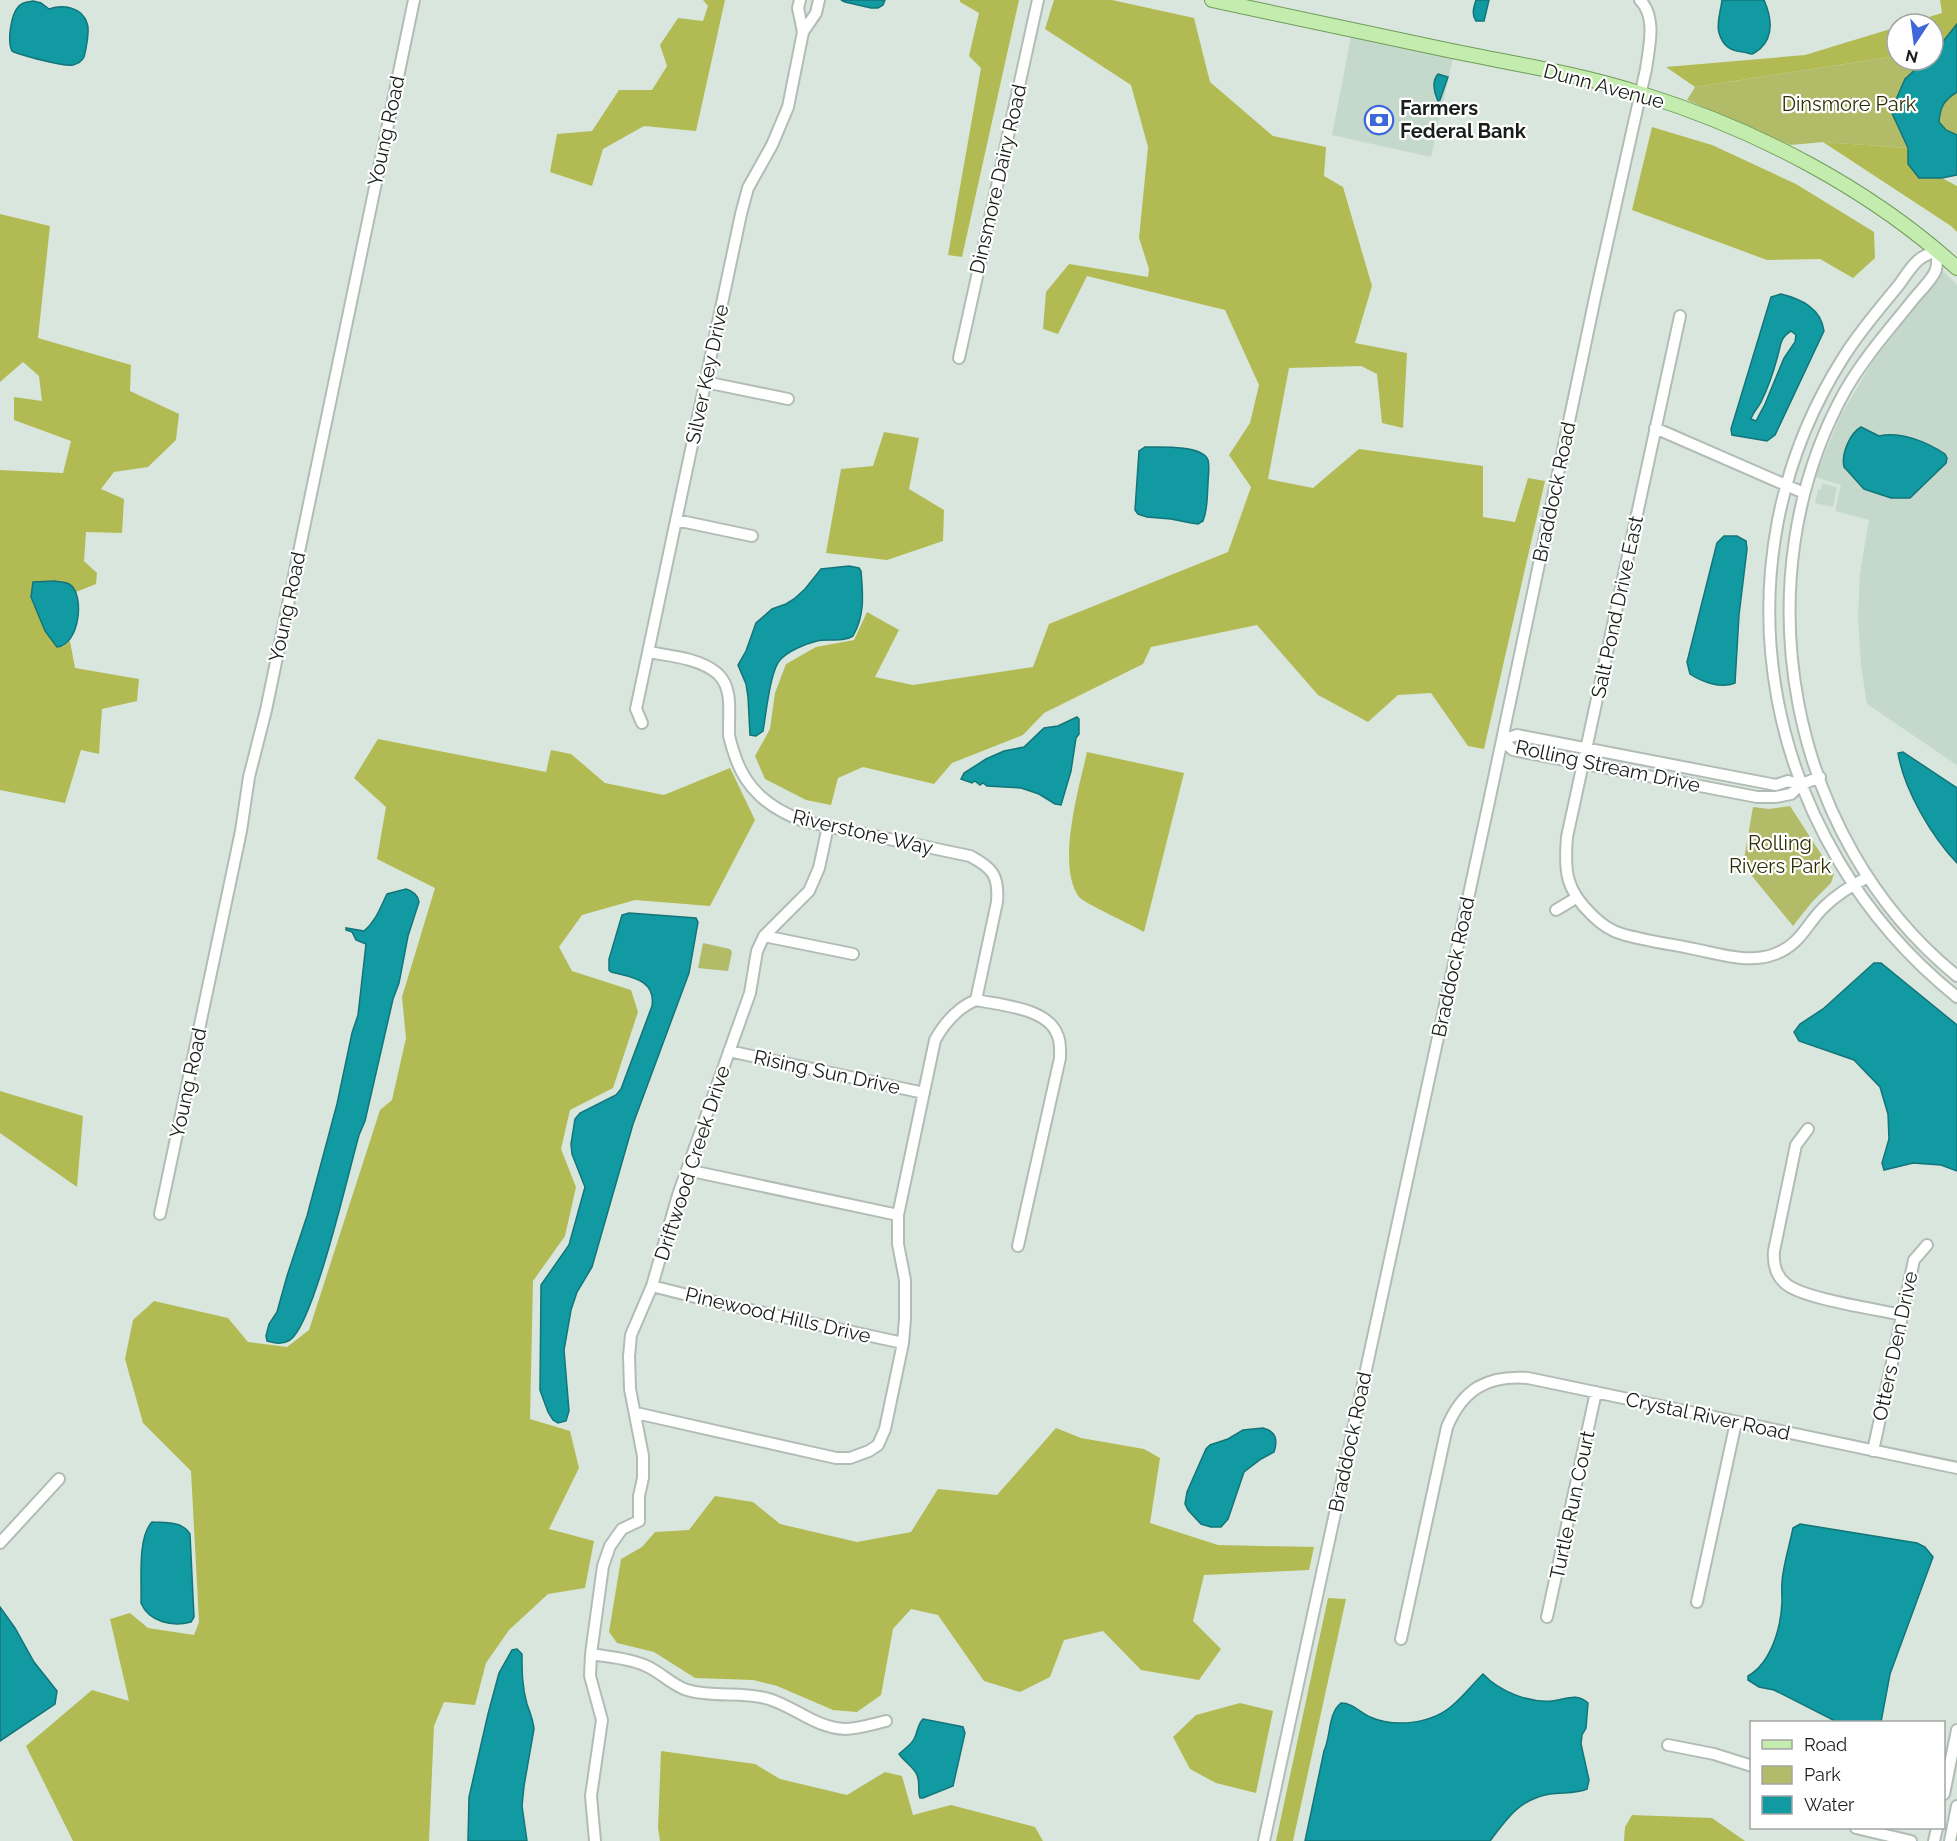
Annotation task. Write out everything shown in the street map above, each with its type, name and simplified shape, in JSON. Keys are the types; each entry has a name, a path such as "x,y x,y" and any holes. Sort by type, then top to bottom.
{"main road":[{"name":"Dunn Avenue","path":"1212,0 1556,72 1641,93 1714,119 1786,151 1887,212 1957,268"}],"street":[{"name":"Young Road","path":"160,1214 241,831 249,777 266,710 414,0"},
{"name":"Silver Key Drive","path":"800,0 798,8 803,32"},
{"name":"Silver Key Drive","path":"642,723 636,709 741,214 748,188 772,145 788,107 803,32 816,13 819,0"},
{"name":"Dinsmore Dairy Road","path":"958,358 1038,0"},
{"name":"Braddock Road","path":"1264,1841 1646,69 1650,34 1646,6 1640,0"},
{"path":"1937,250 1920,259 1853,342 1809,418 1785,485 1769,592 1776,694 1800,784 1818,825 1853,885 1888,931 1915,960 1957,997"},
{"path":"1937,250 1935,271 1862,364 1845,391 1822,440 1804,493 1795,536 1789,613 1790,652 1804,731 1834,814 1851,848 1868,877 1901,920 1957,976"},
{"name":"Salt Pond Drive East","path":"1576,898 1565,861 1567,837 1680,316"},
{"path":"705,382 788,399"},
{"path":"1655,428 1804,493"},
{"path":"676,520 752,536"},
{"name":"Riverstone Way","path":"648,652 693,661 719,674 727,688 730,706 729,738 739,767 756,793 782,813 803,821 970,856 983,863 994,873"},
{"name":"Rolling Stream Drive","path":"1800,784 1788,781 1776,784 1517,735 1502,740 1513,750 1757,797 1791,794 1800,784 1820,777"},
{"name":"Driftwood Creek Drive","path":"591,1654 603,1566 610,1546 622,1529 639,1521 639,1496 644,1478 643,1456 630,1389 631,1335 652,1286 687,1170 750,993 757,951 764,936 809,891 819,868 828,826"},
{"path":"976,1000 998,902 999,888 994,873 1006,871"},
{"path":"1556,910 1576,898 1599,922 1620,934 1748,959 1773,955 1786,949 1802,936 1823,908 1853,885 1868,877"},
{"path":"764,936 853,954"},
{"path":"636,1413 836,1458 864,1460 878,1445 885,1429 903,1343 905,1280 898,1244 898,1215 935,1040 944,1024 964,1005 976,1000 1034,1012 1062,1030 1060,1058 1018,1246"},
{"name":"Rising Sun Drive","path":"729,1051 924,1093"},
{"path":"1808,1129 1796,1145 1774,1251 1773,1262 1777,1274 1784,1283 1803,1294 1902,1314"},
{"path":"687,1170 898,1215"},
{"name":"Otters Den Drive","path":"1873,1451 1914,1260 1927,1245"},
{"name":"Pinewood Hills Drive","path":"652,1286 723,1304 903,1343"},
{"name":"Crystal River Road","path":"1401,1639 1448,1427 1463,1399 1485,1382 1510,1377 1528,1378 1957,1468"},
{"name":"Turtle Run Court","path":"1547,1617 1596,1392"},
{"path":"1697,1602 1736,1422"},
{"path":"0,1543 59,1479"},
{"path":"595,1841 591,1796 602,1720 590,1676 591,1654 646,1665 685,1690 703,1694 745,1694 773,1700 820,1724 832,1727 847,1729 885,1721"},
{"path":"1945,1789 1957,1730"},
{"path":"1668,1745 1714,1754 1750,1765"},
{"path":"1950,1841 1957,1806"},
{"path":"1864,1829 1911,1841"}],"shaded area":[{"path":"1351,37 1453,58 1431,157 1332,135"},
{"path":"1943,271 1957,285 1957,765 1867,704 1861,665 1858,617 1860,573 1869,520 1835,511 1841,485 1815,477 1840,417 1871,364"},
{"path":"1820,483 1837,487 1833,507 1815,503 1818,489 1821,490"}],"green space":[{"path":"703,0 725,0 696,131 644,126 603,149 592,186 550,172 557,134 592,131 619,90 652,90 667,66 660,45 678,18 703,21 708,6"},
{"path":"960,0 1019,0 962,257 948,255 981,68 969,56 979,13"},
{"path":"1054,0 1112,0 1194,18 1210,82 1273,136 1326,147 1324,176 1343,187 1372,286 1355,343 1407,353 1403,428 1382,423 1377,374 1361,366 1289,368 1268,479 1313,488 1359,449 1483,466 1483,517 1515,522 1528,478 1545,481 1484,749 1468,746 1431,693 1398,695 1368,722 1318,695 1257,625 1151,647 1143,664 1044,713 1023,735 952,763 934,784 863,767 838,778 831,805 806,800 765,779 755,756 770,729 775,693 786,664 816,647 854,640 867,612 899,630 875,677 913,685 1033,667 1049,624 1228,552 1251,487 1229,455 1250,423 1259,385 1225,310 1087,276 1058,334 1043,329 1046,292 1069,264 1148,277 1149,269 1139,238 1148,147 1131,85 1045,29"},
{"path":"1940,0 1957,0 1957,24 1945,40 1945,12 1942,12"},
{"path":"1885,31 1885,58 1695,87 1666,67 1805,55"},
{"name":"Dinsmore Park","path":"1885,58 1885,72 1913,72 1905,79 1891,111 1908,148 1823,142 1791,145 1687,100 1695,87"},
{"path":"1957,92 1957,135 1946,130 1939,122 1944,104"},
{"path":"1652,127 1712,145 1796,184 1874,232 1875,258 1853,278 1820,259 1767,260 1632,210"},
{"path":"1823,142 1908,148 1908,164 1919,178 1942,178 1957,186 1957,232 1951,226"},
{"path":"0,214 50,226 38,338 131,365 130,391 179,414 176,440 148,467 114,472 101,489 124,499 122,533 86,532 84,561 97,573 96,584 76,592 61,583 33,582 63,647 70,641 75,668 139,679 137,701 102,709 99,754 81,750 65,803 0,790 0,470 63,473 71,441 14,420 14,397 42,401 39,376 23,362 0,382"},
{"path":"884,432 919,438 909,489 944,510 943,541 887,560 826,553 841,469 873,466"},
{"path":"378,739 546,772 551,750 571,754 605,783 664,795 730,768 755,820 710,906 635,900 582,915 559,947 572,971 631,990 638,1012 613,1088 570,1110 561,1149 576,1187 565,1236 533,1281 530,1419 570,1431 579,1468 549,1529 594,1541 585,1588 548,1594 509,1630 486,1663 475,1705 444,1702 434,1726 429,1841 73,1841 26,1746 92,1690 129,1701 110,1619 130,1613 148,1628 194,1635 199,1622 191,1471 143,1423 125,1359 133,1320 154,1301 228,1318 248,1342 287,1347 309,1330 380,1110 392,1100 406,1038 402,997 435,888 377,859 386,807 354,778"},
{"path":"1087,752 1184,773 1144,932 1083,900 1072,883 1069,866 1071,826"},
{"name":"Rolling Rivers Park","path":"1790,806 1834,874 1831,883 1793,926 1743,865 1753,807 1769,809"},
{"path":"703,943 730,949 732,952 728,971 698,968"},
{"path":"0,1091 83,1116 77,1187 0,1133"},
{"path":"1056,1428 1081,1438 1144,1449 1160,1458 1150,1523 1218,1545 1314,1547 1309,1570 1204,1575 1193,1621 1221,1649 1199,1680 1141,1670 1103,1631 1064,1640 1050,1677 1020,1692 984,1681 938,1615 911,1609 893,1629 881,1695 857,1712 833,1710 777,1686 753,1680 695,1678 654,1652 617,1643 609,1632 621,1559 642,1547 655,1532 689,1530 715,1496 753,1502 780,1524 857,1542 911,1532 938,1489 997,1495"},
{"path":"1328,1598 1346,1599 1293,1841 1276,1841"},
{"path":"1240,1703 1273,1711 1256,1793 1216,1783 1190,1769 1173,1737 1196,1715"},
{"path":"661,1751 755,1764 780,1779 847,1795 885,1772 902,1776 913,1815 951,1805 1035,1827 1043,1841 660,1841 658,1828"},
{"path":"1632,1815 1712,1818 1745,1841 1624,1841 1625,1827"}],"water":[{"path":"841,0 885,0 878,8 871,8"},
{"path":"1476,0 1489,0 1484,21 1476,21 1474,18 1473,10"},
{"path":"1722,0 1764,0 1770,32 1765,44 1753,54 1728,47 1721,38 1718,21"},
{"path":"33,1 49,9 71,8 85,18 88,35 84,57 81,61 73,65 61,64 12,51 10,35 16,11 21,4"},
{"path":"1957,24 1957,92 1944,104 1939,122 1946,130 1957,135 1957,175 1942,178 1919,178 1908,164 1908,148 1891,111 1905,79 1913,72 1945,72 1945,39"},
{"path":"1438,74 1448,77 1438,101 1434,84"},
{"path":"1781,294 1803,302 1819,316 1824,331 1775,435 1767,441 1732,435 1731,429 1771,297","holes":["1791,331 1796,335 1795,342 1784,358 1756,421 1751,419 1768,385 1783,339"]},
{"path":"1861,427 1879,436 1905,436 1930,445 1945,454 1946,463 1910,498 1891,498 1864,489 1844,467 1843,462 1850,439"},
{"path":"1145,447 1190,449 1204,455 1208,460 1207,507 1203,521 1198,524 1138,514 1135,510 1139,451"},
{"path":"1724,536 1737,536 1746,541 1747,549 1739,615 1735,683 1718,685 1700,680 1690,674 1687,662 1717,543"},
{"path":"849,566 859,568 861,571 862,588 860,620 853,636 812,642 783,657 774,673 763,731 756,736 750,735 746,684 738,665 746,651 756,623 772,609 794,599 821,569"},
{"path":"55,581 69,584 77,598 78,608 78,619 71,638 65,644 57,647 45,631 31,597 33,582"},
{"path":"1077,717 1079,734 1076,738 1071,771 1061,805 1021,788 987,786 983,783 980,785 975,781 972,783 961,779 964,773 986,759 1004,751 1024,747 1044,728 1058,726"},
{"path":"1903,752 1957,788 1957,863 1938,840 1920,812 1901,767 1898,753"},
{"path":"406,889 418,897 419,902 408,936 399,983 393,999 365,1121 359,1135 320,1277 310,1306 290,1340 281,1343 267,1341 269,1324 277,1312 307,1216 358,1015 366,944 356,940 352,932 346,928 364,931 375,919 387,894"},
{"path":"629,913 696,918 698,922 689,973 633,1124 592,1267 577,1292 571,1310 564,1350 569,1411 566,1421 558,1423 548,1412 540,1390 541,1285 569,1245 585,1187 572,1154 571,1144 575,1119 580,1113 616,1095 621,1089 652,1006 650,990 646,985 609,970 609,959 622,915"},
{"path":"1874,963 1881,963 1957,1025 1957,1171 1941,1165 1913,1163 1884,1170 1882,1163 1889,1139 1888,1114 1880,1087 1854,1060 1799,1041 1794,1032 1800,1024 1823,1009"},
{"path":"1263,1428 1271,1431 1275,1437 1274,1452 1244,1472 1228,1519 1221,1527 1201,1524 1185,1504 1187,1492 1206,1449 1243,1430"},
{"path":"152,1522 178,1525 190,1534 194,1617 191,1622 176,1624 162,1622 150,1615 141,1603 142,1549 147,1529"},
{"path":"1800,1524 1917,1543 1925,1547 1933,1557 1890,1674 1881,1721 1835,1721 1774,1690 1759,1687 1748,1680 1748,1676 1763,1663 1769,1654 1777,1633 1782,1602 1782,1581 1793,1528"},
{"path":"0,1607 34,1662 57,1691 55,1704 0,1741"},
{"path":"517,1649 522,1654 524,1691 534,1729 522,1806 527,1841 468,1841 469,1797 488,1714 499,1673 512,1650"},
{"path":"1483,1674 1497,1686 1524,1698 1552,1701 1575,1697 1588,1703 1586,1728 1581,1744 1589,1780 1587,1789 1550,1794 1530,1800 1509,1817 1490,1841 1305,1841 1332,1719 1341,1703 1349,1704 1370,1717 1380,1720 1402,1723 1425,1720 1445,1711 1458,1701"},
{"path":"923,1719 963,1727 965,1733 953,1786 920,1798 917,1776 899,1754 913,1741"}],"place":[{"name":"Farmers Federal Bank","path":"1379,120"}]}
